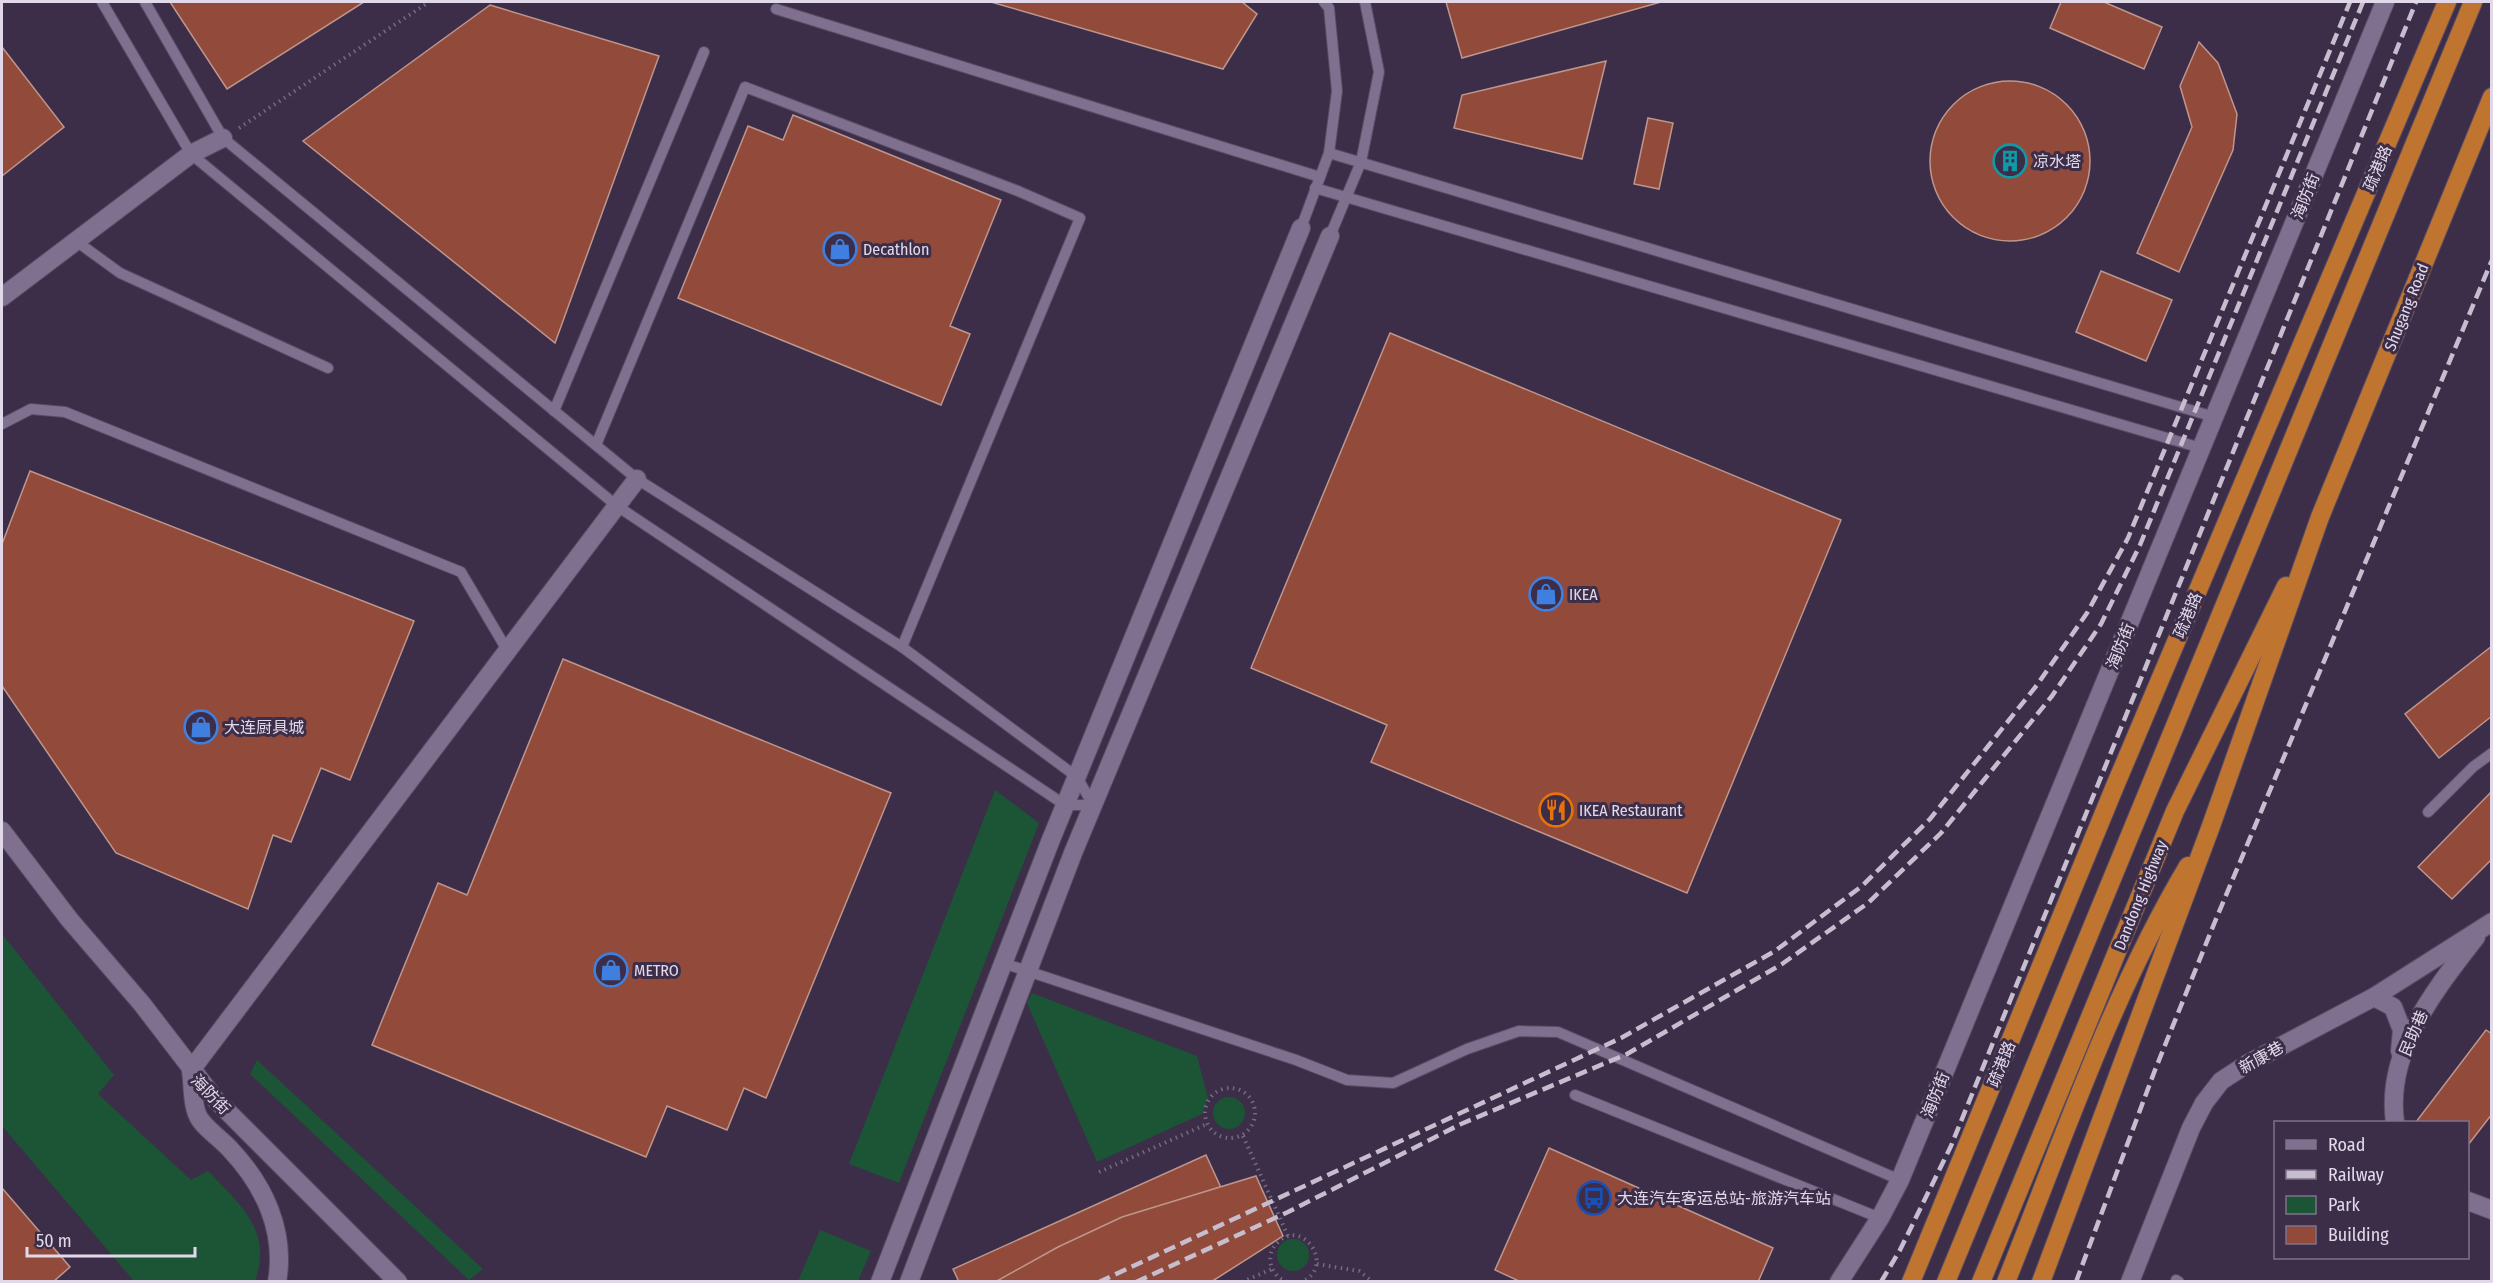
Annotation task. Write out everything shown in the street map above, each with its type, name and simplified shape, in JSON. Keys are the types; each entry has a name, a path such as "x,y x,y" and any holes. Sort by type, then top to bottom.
{"highway":[{"name":"疏港路","path":"1932,1230 2115,786 2447,2"},
{"name":"疏港路","path":"1946,1281 2473,2"},
{"name":"Shugang Road","path":"2320,517 2492,97"},
{"path":"2042,1281 2211,826 2320,517"},
{"name":"Dandong Highway","path":"1981,1281 2175,811 2320,517"},
{"path":"2006,1281 2126,983 2167,902 2211,826"},
{"path":"1902,1281 1932,1230"},
{"path":"1911,1281 1932,1230"}],"street":[{"name":"海防街","path":"1839,1281 1880,1218 1900,1180 2385,2"},
{"path":"2,297 191,154 223,138"},
{"path":"880,1281 1065,805 1301,228"},
{"path":"909,1281 1093,805 1330,236"},
{"path":"2,831 69,919 142,1004 191,1070 637,479"},
{"name":"新康巷","path":"2130,1281 2191,1128 2204,1103 2221,1081 2247,1064 2374,997 2488,924"},
{"name":"民助巷","path":"2395,1121 2392,1105 2399,1065 2423,1006 2488,924"},
{"path":"2374,997 2393,1007 2402,1030 2399,1065"},
{"name":"海防街","path":"191,1070 198,1116 242,1162 259,1186 272,1212 279,1247 280,1264 277,1281"},
{"name":"海防街","path":"191,1070 215,1099 398,1281"},
{"path":"2469,1201 2492,1210"}],"lane":[{"path":"102,2 191,154 617,506 1065,805 1093,805 1077,777 902,647 637,479 223,138 145,2"},
{"path":"1301,228 1329,153 1338,91 1329,8 1324,2"},
{"path":"1330,236 1361,162 1379,72 1365,2"},
{"path":"776,9 1320,177"},
{"path":"554,411 704,52"},
{"path":"596,445 745,87 1018,191 1080,218 902,647"},
{"path":"1329,153 2214,417"},
{"path":"1315,188 2201,448"},
{"path":"76,241 120,273 328,369"},
{"path":"2,424 31,409 64,412 461,572 507,650"},
{"path":"2428,813 2473,767 2492,753"},
{"path":"1003,963 1296,1060 1347,1080 1393,1083 1467,1049 1519,1031 1558,1032 1900,1180"},
{"path":"1575,1095 1880,1218"}],"path":[{"path":"223,138 429,2"},
{"path":"1222,1089 1239,1090 1246,1094 1255,1108 1252,1125 1243,1136 1224,1138 1211,1130 1207,1124 1205,1107 1215,1093 1222,1089"},
{"path":"1099,1172 1207,1124"},
{"path":"1243,1136 1288,1236"},
{"path":"1287,1281 1276,1275 1270,1261 1274,1246 1288,1236 1308,1240 1317,1253 1317,1263 1311,1275 1301,1281"},
{"path":"1317,1263 1359,1271 1373,1281"},
{"path":"1242,1281 1272,1269"}],"green space":[{"path":"995,790 1039,823 899,1183 849,1164"},
{"path":"2,934 114,1075 98,1094 191,1180 208,1171 242,1207 256,1233 260,1247 255,1281 134,1281 2,1126"},
{"path":"1032,993 1197,1056 1208,1098 1202,1114 1097,1162 1027,1003"},
{"path":"257,1060 483,1269 469,1280 250,1074"},
{"path":"1229,1097 1240,1102 1245,1113 1240,1124 1229,1129 1218,1124 1213,1113 1218,1102"},
{"path":"820,1230 871,1251 858,1281 798,1281"},
{"path":"1293,1239 1304,1244 1309,1255 1304,1266 1293,1271 1282,1266 1277,1255 1282,1244"}],"building":[{"path":"170,2 364,2 227,89"},
{"path":"991,2 1242,2 1257,14 1223,69"},
{"path":"1446,2 1661,2 1462,58"},
{"path":"2061,2 2104,2 2162,27 2144,69 2050,28"},
{"path":"490,5 659,56 555,343 303,141"},
{"path":"2199,42 2218,63 2237,114 2233,150 2179,272 2137,253 2192,127 2180,86"},
{"path":"2,47 64,127 2,176"},
{"path":"1606,61 1582,159 1454,128 1462,95"},
{"name":"凉水塔","path":"2010,81 2040,87 2066,105 2084,131 2090,161 2084,191 2066,217 2040,235 2010,241 1980,235 1954,217 1936,191 1930,161 1936,131 1954,105 1980,87"},
{"name":"Decathlon","path":"793,115 1001,200 950,326 970,334 941,405 678,298 748,126 783,140"},
{"path":"1648,118 1673,123 1659,189 1634,184"},
{"path":"2101,271 2172,300 2146,361 2076,332"},
{"name":"IKEA","path":"1390,333 1841,520 1687,893 1371,762 1387,725 1251,668"},
{"name":"大连厨具城","path":"30,471 414,621 350,780 321,768 291,842 273,835 248,909 116,853 2,686 2,544"},
{"path":"2492,646 2492,716 2439,758 2405,714"},
{"name":"METRO","path":"563,659 891,793 766,1098 744,1088 727,1130 667,1106 646,1157 372,1045 438,883 467,895"},
{"path":"2492,791 2492,859 2452,899 2418,867"},
{"path":"2486,1030 2492,1034 2492,1114 2469,1144 2469,1121 2417,1121"},
{"name":"大连汽车客运总站-旅游汽车站","path":"1549,1148 1773,1248 1758,1282 1521,1282 1495,1270"},
{"path":"1206,1155 1223,1192 1251,1179 1277,1237 1178,1282 959,1282 953,1269"},
{"path":"1256,1176 1283,1236 1211,1282 995,1282 1058,1247 1122,1217"},
{"path":"2,1188 70,1267 53,1282 2,1282"}],"railway":[{"path":"1099,1282 1621,1038 1775,951 1862,886 1930,819 2037,685 2087,613 2128,538 2350,2"},
{"path":"1136,1282 1288,1212 1461,1124 1627,1054 1782,964 1868,903 1941,833 2052,696 2101,624 2140,545 2363,2"},
{"path":"1881,1282 1900,1250 1951,1146 2416,2"},
{"path":"2076,1282 2155,1070 2214,924 2492,260"}],"place":[{"name":"凉水塔","path":"2010,161"},
{"name":"Decathlon","path":"840,249"},
{"name":"IKEA","path":"1546,594"},
{"name":"大连厨具城","path":"201,727"},
{"name":"IKEA Restaurant","path":"1556,810"},
{"name":"METRO","path":"611,970"},
{"name":"大连汽车客运总站-旅游汽车站","path":"1594,1198"}]}
